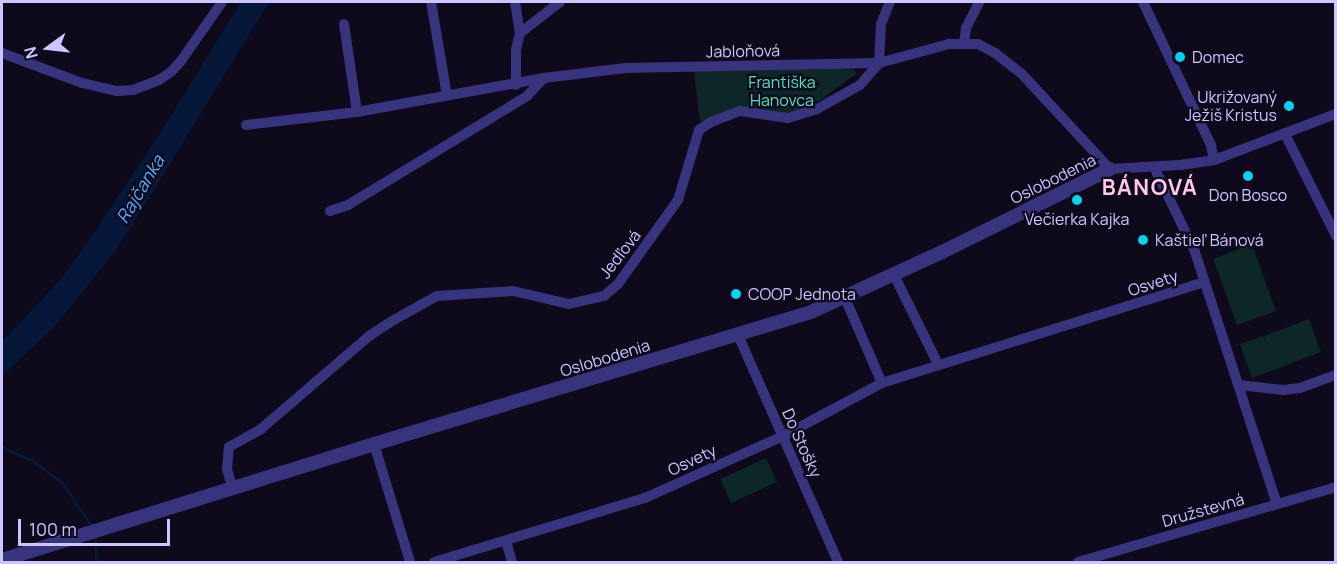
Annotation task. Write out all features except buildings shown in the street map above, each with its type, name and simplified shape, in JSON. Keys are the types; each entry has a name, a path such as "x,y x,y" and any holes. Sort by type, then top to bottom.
{"street":[{"path":"2,52 82,83 117,91 133,90 159,80 171,72 222,2"},
{"path":"431,2 447,96"},
{"path":"515,2 520,33 516,50 516,85"},
{"path":"520,33 560,2"},
{"path":"890,2 881,24 879,63 949,44 978,44 995,53 1021,73 1110,170 1214,160 1335,114"},
{"path":"964,43 966,28 979,2"},
{"path":"1143,2 1210,146 1214,160"},
{"path":"344,24 357,112"},
{"name":"Jabloňová","path":"246,125 357,112 516,85 544,78 625,68 879,63"},
{"name":"Jedľová","path":"233,489 227,469 229,447 261,429 369,336 436,297 513,291 569,304 604,296 618,284 678,200 699,130 711,122 740,111 788,118 817,109 860,85 879,63"},
{"path":"330,211 348,205 527,96 544,78"},
{"path":"1285,134 1335,236"},
{"path":"1154,167 1195,252 1277,504"},
{"name":"Oslobodenia","path":"2,560 374,444 738,335 845,298 1110,170"},
{"path":"894,275 938,364"},
{"name":"Osvety","path":"434,562 637,501 783,436 882,383 1204,282"},
{"path":"845,298 882,383"},
{"name":"Do Stošky","path":"738,335 838,562"},
{"path":"1239,384 1282,390 1300,388 1335,375"},
{"path":"374,444 410,562"},
{"name":"Družstevná","path":"1078,562 1335,487"},
{"path":"506,541 512,562"}],"green space":[{"name":"Františka Hanovca","path":"834,68 855,70 856,74 815,104 786,114 741,108 700,122 694,71"},
{"path":"1252,244 1276,311 1237,325 1213,259"},
{"path":"1309,319 1321,352 1252,378 1240,344 1263,336 1268,348 1264,336"},
{"path":"766,458 777,482 731,503 720,479"}],"water":[{"name":"Rajčanka","path":"241,2 269,2 138,216 113,254 54,327 2,376 2,342 60,280 92,236 159,135"}],"waterway":[{"path":"2,447 33,461 62,483 93,528"},
{"path":"95,535 96,562"}],"place":[{"name":"Domec","path":"1180,57"},
{"name":"Ukrižovaný Ježiš Kristus","path":"1289,106"},
{"name":"Don Bosco","path":"1248,176"},
{"name":"Večierka Kajka","path":"1077,200"},
{"name":"Kaštieľ Bánová","path":"1143,240"},
{"name":"COOP Jednota","path":"736,294"}],"district":[{"name":"BÁNOVÁ","path":"1150,188"}]}
